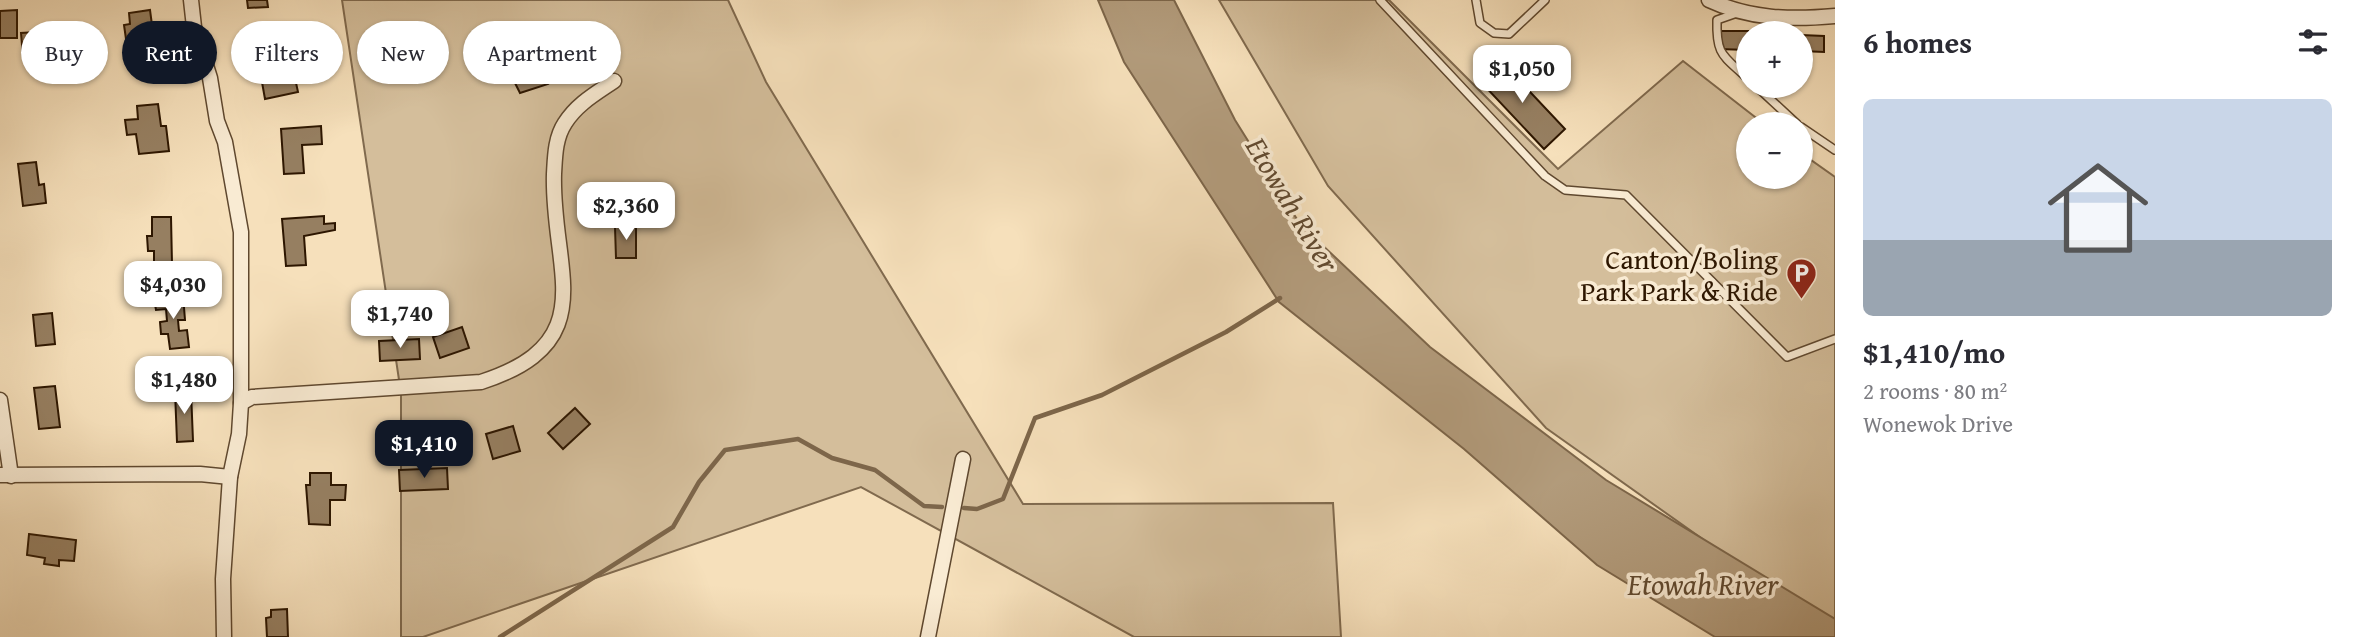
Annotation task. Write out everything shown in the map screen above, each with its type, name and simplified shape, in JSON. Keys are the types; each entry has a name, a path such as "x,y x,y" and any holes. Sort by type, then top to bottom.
{"street":[{"path":"191,0 194,27 210,78 217,121 225,142 241,232 241,403 239,433 230,477 223,579 224,637"},
{"path":"1709,0 1737,13 1801,19 1835,16"},
{"path":"241,403 252,397 481,382 501,376 536,355 551,340 563,307 565,278 553,209 556,146 564,125 578,105 610,84"},
{"path":"0,400 6,475 70,473 230,477"},
{"path":"928,637 963,459"}],"lane":[{"path":"1380,0 1558,187 1626,195 1787,357 1835,339"},
{"path":"1476,0 1480,23 1494,33 1509,34 1545,0"},
{"path":"1736,67 1716,45 1717,20 1737,13"},
{"path":"1769,98 1784,112"},
{"path":"1813,135 1835,150"}],"shaded area":[{"path":"342,0 728,0 766,82 1023,504 1333,503 1341,637 1134,637 861,487 423,637 401,637 401,393"},
{"path":"1219,0 1389,0 1558,169 1683,61 1749,112 1736,112 1736,189 1813,189 1813,161 1835,177 1835,633 1546,428 1328,186"}],"water":[{"name":"Etowah River","path":"1098,0 1174,0 1235,120 1300,224 1430,347 1606,480 1835,619 1835,637 1715,637 1597,565 1464,449 1279,302 1124,62"}],"building":[{"path":"247,0 267,0 268,7 248,8"},
{"path":"17,10 17,38 0,38 0,11"},
{"path":"150,10 151,21 130,21 129,13"},
{"path":"1719,31 1736,31 1736,50 1719,49"},
{"path":"1813,36 1824,36 1824,52 1813,52"},
{"path":"1501,61 1565,129 1544,149 1480,81"},
{"path":"262,84 296,84 298,92 265,99"},
{"path":"516,84 548,84 520,93"},
{"path":"158,104 161,126 166,126 169,151 139,154 136,134 127,135 125,120 138,119 137,106"},
{"path":"321,126 322,144 302,145 304,173 284,174 281,129"},
{"path":"36,162 39,185 44,184 46,203 23,206 18,164"},
{"path":"324,216 324,224 335,223 335,230 304,236 306,265 286,266 282,219"},
{"path":"152,217 171,217 172,264 154,264 154,251 148,251 147,236 152,236"},
{"path":"636,226 636,258 616,258 615,227"},
{"path":"183,295 185,320 178,320 179,331 187,330 189,347 170,349 168,334 161,334 160,322 167,321 166,309 156,310 154,299"},
{"path":"52,313 55,344 36,346 33,315"},
{"path":"462,327 469,348 440,358 433,337"},
{"path":"419,339 420,359 380,361 379,341"},
{"path":"55,386 60,427 39,429 34,388"},
{"path":"175,391 191,391 193,441 177,442"},
{"path":"575,408 590,424 563,449 548,433"},
{"path":"513,426 520,451 493,459 486,434"},
{"path":"447,468 448,489 400,491 399,470"},
{"path":"310,473 331,473 331,485 346,485 345,500 330,500 330,525 309,524 306,485 310,485"},
{"path":"29,534 76,540 74,561 59,560 59,566 44,564 45,558 27,555"},
{"path":"287,609 288,637 267,637 266,618 271,617 271,610"}],"waterway":[{"path":"964,508 977,509 1003,499 1035,418 1102,395 1226,332 1280,298"},
{"path":"500,637 673,527 699,482 725,450 798,439 832,458 875,470 924,506 942,507"}],"place":[{"name":"Canton/Boling Park Park & Ride","path":"1801,301"}]}
